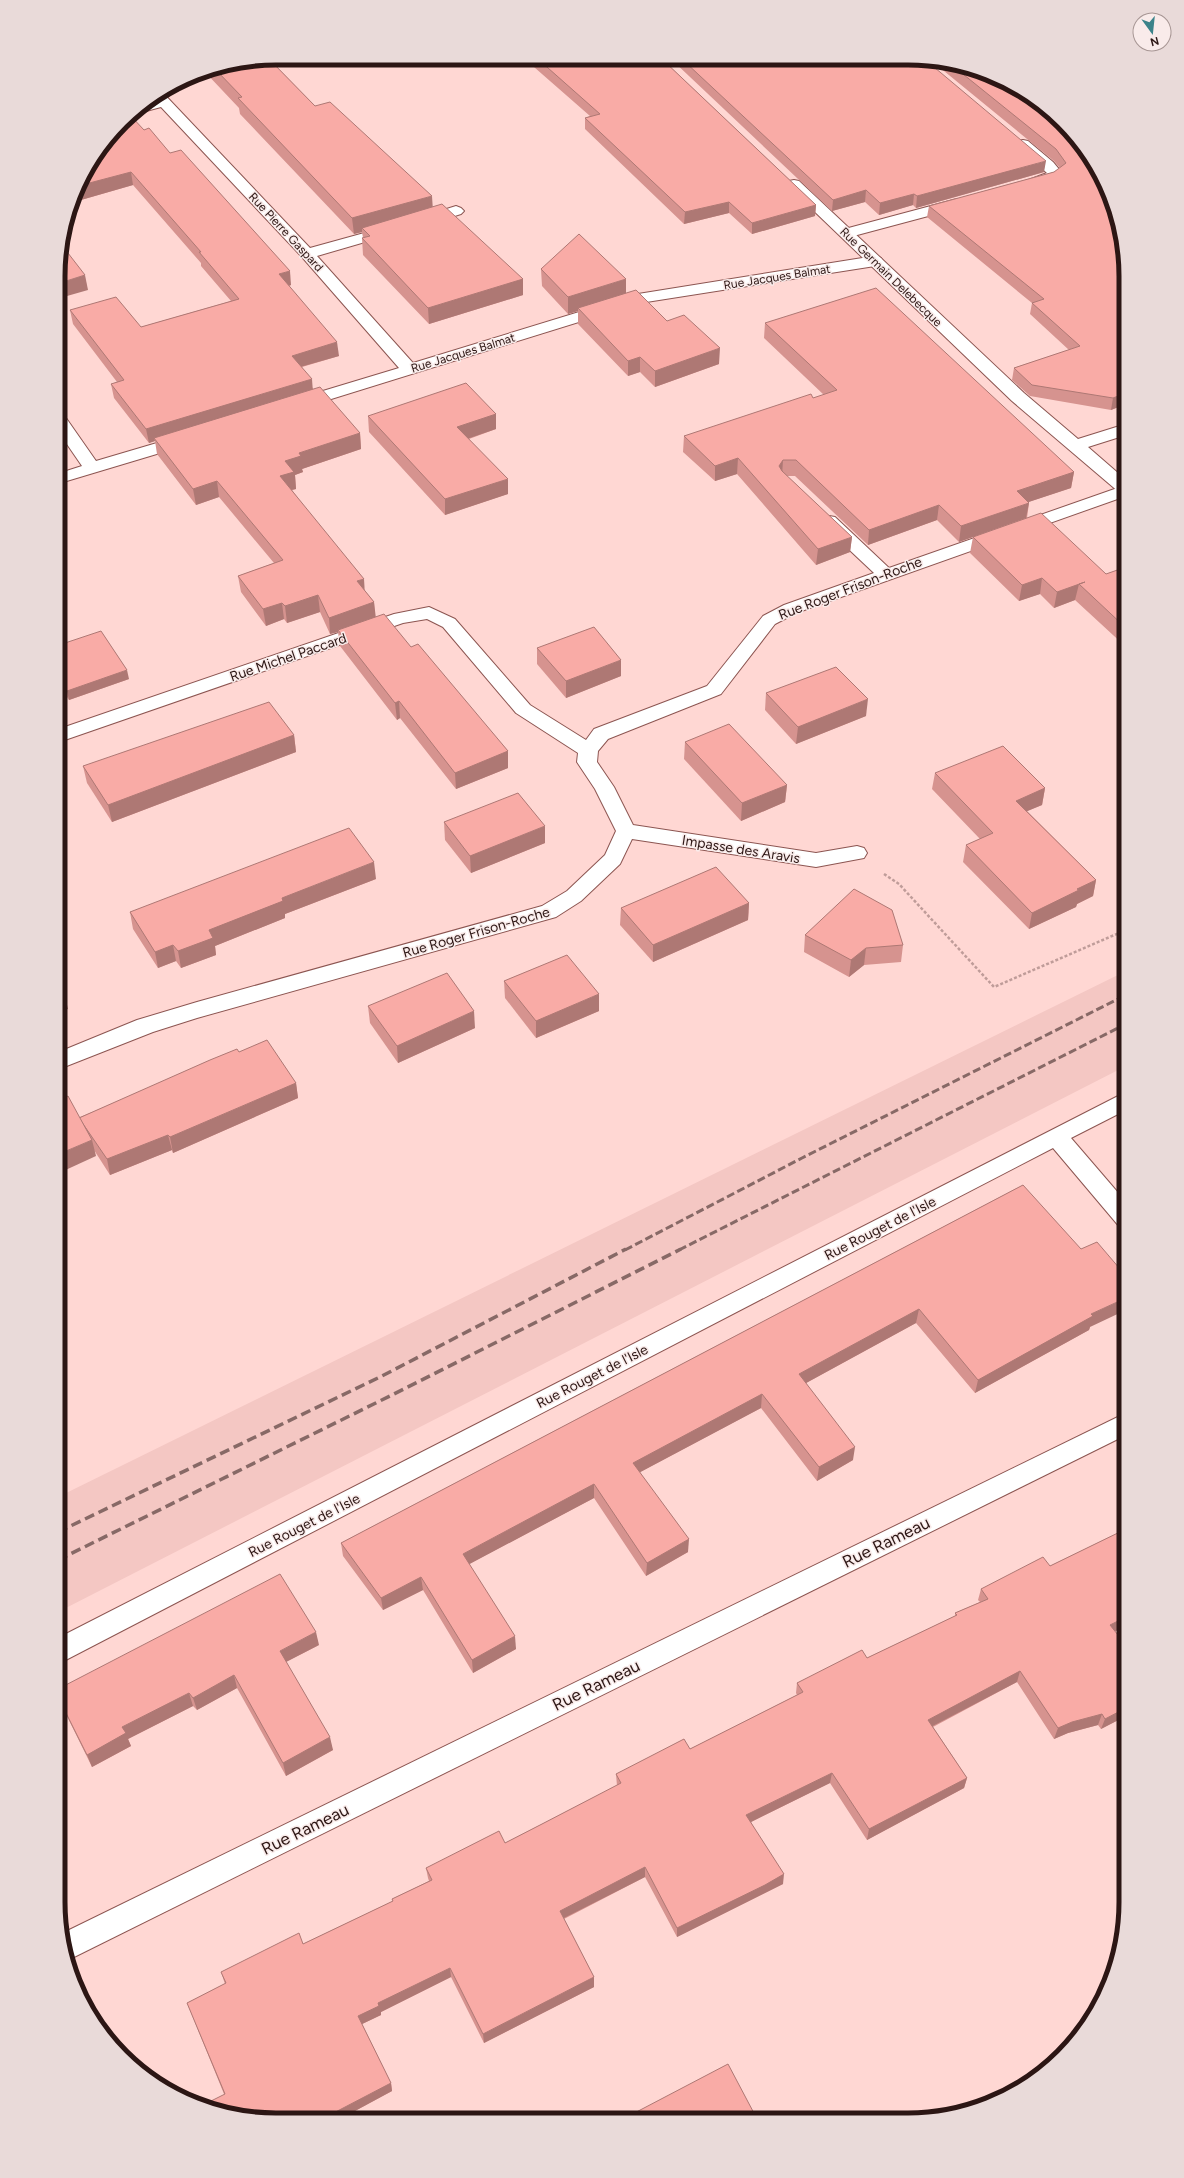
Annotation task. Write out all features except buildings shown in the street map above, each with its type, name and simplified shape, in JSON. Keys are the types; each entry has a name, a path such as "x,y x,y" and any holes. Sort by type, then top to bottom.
{"street":[{"name":"Rue Pierre Gaspard","path":"161,99 307,254 410,370"},
{"path":"1012,135 1048,165 1056,174 1047,180 1019,187"},
{"name":"Rue Germain Delebecque","path":"786,177 1018,397 1119,483"},
{"path":"846,233 974,199"},
{"path":"307,254 456,211"},
{"name":"Rue Jacques Balmat","path":"281,410 638,299 875,260"},
{"path":"65,429 92,468"},
{"path":"1075,446 1119,431"},
{"path":"65,476 198,435"},
{"name":"Rue Roger Frison-Roche","path":"588,750 601,734 714,690 769,620 790,609 1119,491"},
{"path":"816,509 885,574"},
{"name":"Rue Michel Paccard","path":"65,734 400,618 430,613 449,623 523,709 588,750"},
{"path":"588,750 587,762 604,787 626,830"},
{"name":"Rue Roger Frison-Roche","path":"65,1058 144,1026 197,1010 549,912 574,896 613,858 626,830"},
{"name":"Impasse des Aravis","path":"626,830 816,860 857,853"},
{"name":"Rue Rouget de l'Isle","path":"65,1648 1119,1104"},
{"path":"1056,1136 1119,1210"},
{"name":"Rue Rameau","path":"69,1945 1119,1426"}],"path":[{"path":"857,853 899,884 994,987 1119,933"}],"shaded area":[{"path":"1119,974 1119,1070 65,1608 65,1494"}],"railway":[{"path":"625,1250 802,1158 1119,999"},
{"path":"679,1250 1119,1028"},
{"path":"65,1529 382,1376 626,1249"},
{"path":"65,1557 394,1394 681,1249"}]}
